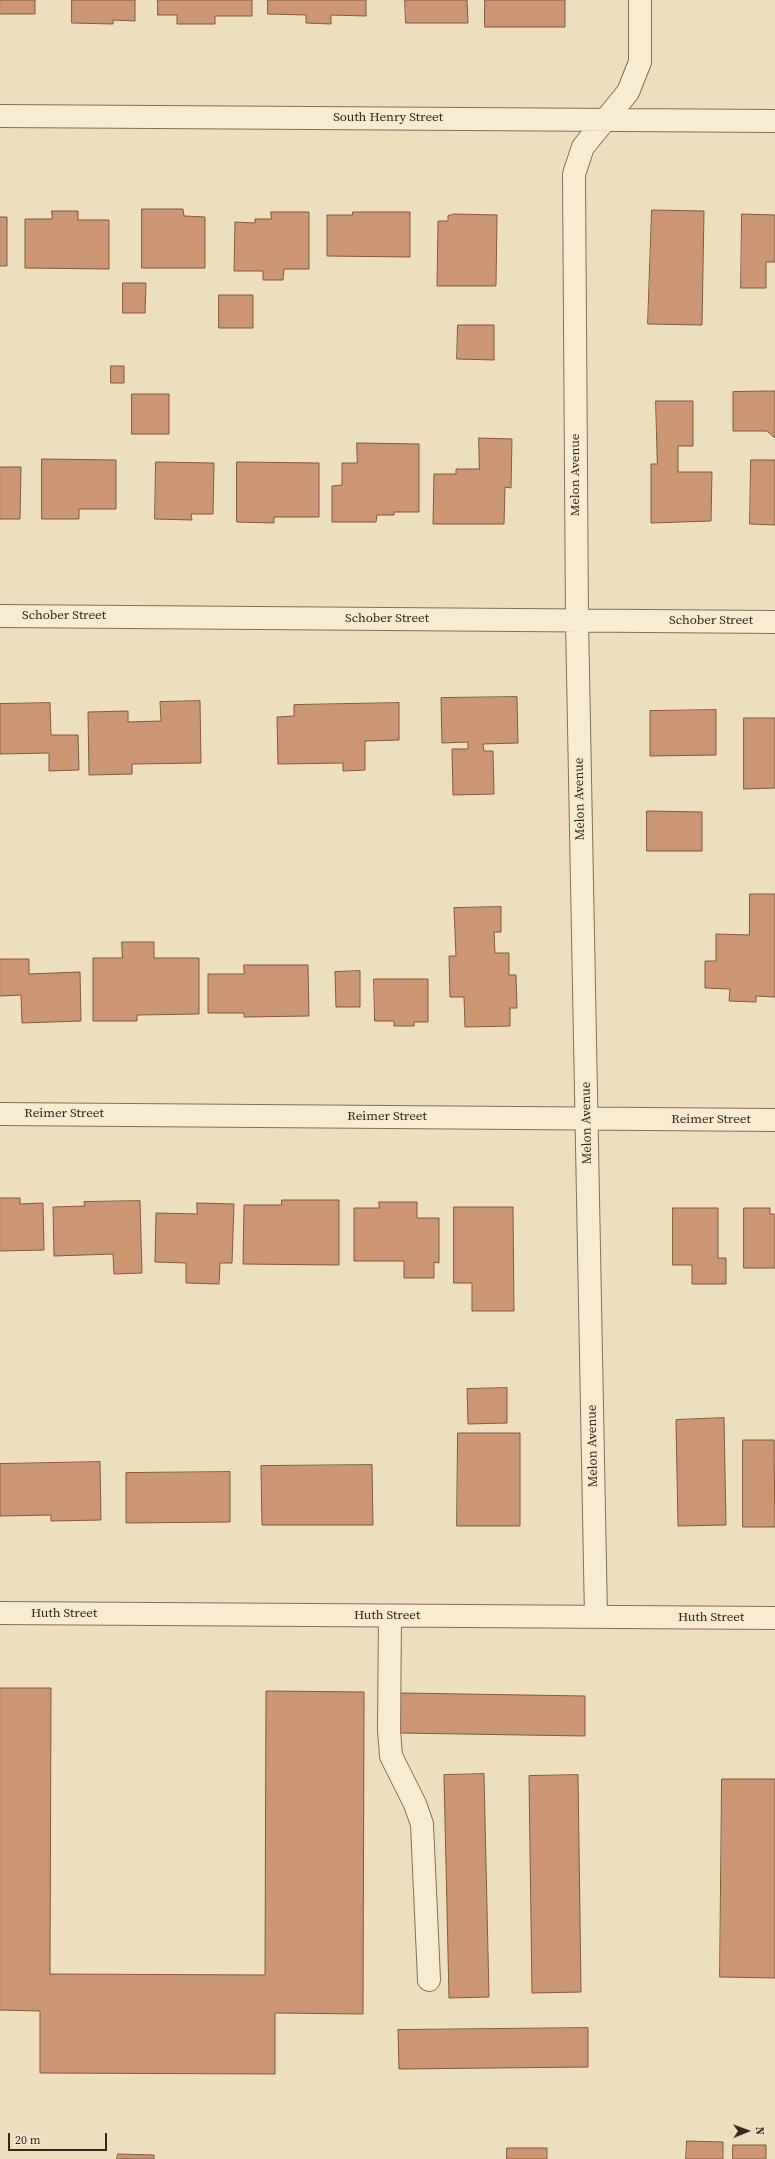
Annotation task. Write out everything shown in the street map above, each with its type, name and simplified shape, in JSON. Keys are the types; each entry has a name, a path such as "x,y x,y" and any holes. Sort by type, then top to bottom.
{"street":[{"name":"Melon Avenue","path":"596,1617 577,620 574,174 583,147 628,92 640,62 640,0"},
{"name":"South Henry Street","path":"0,116 775,121"},
{"name":"Schober Street","path":"0,616 775,622"},
{"name":"Reimer Street","path":"0,1114 775,1120"},
{"name":"Huth Street","path":"0,1613 775,1618"},
{"path":"390,1616 391,1756 415,1804 422,1824 429,1980"}],"building":[{"path":"0,0 35,0 35,14 0,14"},
{"path":"72,0 135,0 135,21 113,20 113,24 72,23"},
{"path":"158,0 252,0 252,16 215,16 215,24 177,24 177,15 158,15"},
{"path":"268,0 366,0 366,16 331,15 331,24 306,23 306,15 268,14"},
{"path":"405,0 467,0 468,23 406,23"},
{"path":"485,0 565,0 565,27 485,27"},
{"path":"142,209 183,209 184,216 205,217 205,268 142,268"},
{"path":"652,210 704,211 702,325 648,324"},
{"path":"52,211 78,211 78,220 109,220 109,269 25,268 25,219 52,219"},
{"path":"271,212 309,212 309,269 284,269 283,280 263,280 263,271 234,271 235,222 255,223 255,219 271,219"},
{"path":"353,212 410,212 410,257 327,256 327,215 352,215"},
{"path":"454,214 497,215 496,286 437,286 438,221 448,221 448,216"},
{"path":"742,214 775,215 775,262 766,262 766,288 741,288"},
{"path":"0,217 7,217 7,266 0,266"},
{"path":"123,283 146,283 145,313 123,313"},
{"path":"219,295 253,295 253,328 219,328"},
{"path":"458,325 494,325 494,360 457,359"},
{"path":"111,366 124,366 124,383 111,383"},
{"path":"775,391 775,438 767,431 733,431 733,392"},
{"path":"132,394 169,394 169,434 132,434"},
{"path":"656,401 693,401 693,446 678,446 678,472 712,472 711,521 651,523 651,464 657,464"},
{"path":"479,438 512,439 511,488 505,487 504,524 433,524 434,474 456,474 456,469 479,469"},
{"path":"357,443 419,444 419,512 394,512 394,515 377,515 376,522 332,522 332,486 342,485 342,463 357,463"},
{"path":"42,459 116,460 116,509 79,509 79,519 42,519"},
{"path":"751,460 775,460 775,525 750,524"},
{"path":"156,462 214,463 213,514 191,514 192,520 155,519"},
{"path":"237,462 319,463 319,517 274,517 274,523 237,522"},
{"path":"0,467 21,467 20,519 0,519"},
{"path":"517,697 518,743 483,744 484,751 493,751 494,794 453,795 452,749 468,749 468,742 442,743 441,698"},
{"path":"200,701 201,763 132,764 132,774 89,775 88,712 128,711 128,722 161,721 160,702"},
{"path":"50,703 51,735 78,735 79,770 49,771 49,753 0,754 0,704"},
{"path":"399,703 399,740 365,741 365,770 343,771 343,763 278,764 277,717 294,716 294,705"},
{"path":"716,710 716,755 650,756 650,711"},
{"path":"744,718 775,718 775,788 744,789"},
{"path":"647,811 702,812 702,851 647,851"},
{"path":"750,894 775,894 775,997 756,996 756,1002 729,1001 730,989 705,988 705,961 716,961 716,934 749,935"},
{"path":"501,907 501,932 494,932 495,953 509,953 509,975 516,975 517,1008 510,1008 510,1026 465,1027 464,997 450,997 449,956 456,956 454,908"},
{"path":"122,942 154,942 154,958 199,958 199,1014 137,1015 137,1021 93,1021 93,958 122,958"},
{"path":"0,959 29,959 29,974 80,972 81,1021 22,1023 21,995 0,996"},
{"path":"244,965 308,965 309,1016 244,1017 244,1013 208,1013 208,974 244,974"},
{"path":"360,971 360,1007 336,1007 335,972"},
{"path":"374,979 428,979 428,1022 414,1022 414,1026 394,1026 394,1021 375,1021"},
{"path":"0,1198 20,1198 20,1204 43,1203 44,1250 0,1251"},
{"path":"282,1200 339,1200 339,1265 243,1264 244,1205 281,1205"},
{"path":"140,1201 142,1273 114,1274 113,1254 54,1256 53,1207 85,1206 84,1202"},
{"path":"379,1202 417,1202 417,1218 439,1218 439,1263 434,1262 434,1278 404,1278 404,1261 354,1261 354,1208 379,1208"},
{"path":"197,1203 234,1204 232,1263 220,1263 219,1284 186,1283 186,1263 155,1262 156,1213 197,1214"},
{"path":"454,1207 513,1207 514,1311 472,1311 472,1283 454,1283"},
{"path":"673,1208 718,1208 718,1258 726,1258 726,1284 692,1284 692,1265 673,1265"},
{"path":"744,1208 770,1208 770,1214 775,1214 775,1268 744,1268"},
{"path":"507,1388 507,1423 468,1424 467,1389"},
{"path":"724,1418 726,1525 678,1526 676,1420"},
{"path":"458,1433 520,1433 520,1526 457,1526"},
{"path":"743,1440 774,1440 775,1527 743,1527"},
{"path":"100,1462 101,1520 51,1521 51,1515 0,1516 0,1464"},
{"path":"372,1465 373,1525 262,1525 261,1466"},
{"path":"230,1472 230,1522 126,1523 126,1473"},
{"path":"0,1688 51,1688 50,1974 265,1975 266,1691 364,1692 363,2014 275,2013 275,2074 40,2073 40,2011 0,2010"},
{"path":"401,1693 585,1696 585,1736 400,1733"},
{"path":"484,1774 489,1997 449,1998 444,1775"},
{"path":"578,1775 581,1992 532,1993 529,1776"},
{"path":"722,1779 775,1779 775,1978 720,1977"},
{"path":"588,2028 588,2067 399,2069 398,2030"},
{"path":"687,2141 723,2142 723,2159 686,2159"},
{"path":"733,2145 766,2145 766,2159 733,2159"},
{"path":"507,2148 547,2148 547,2159 507,2159"},
{"path":"118,2154 154,2155 154,2159 117,2159"}]}
